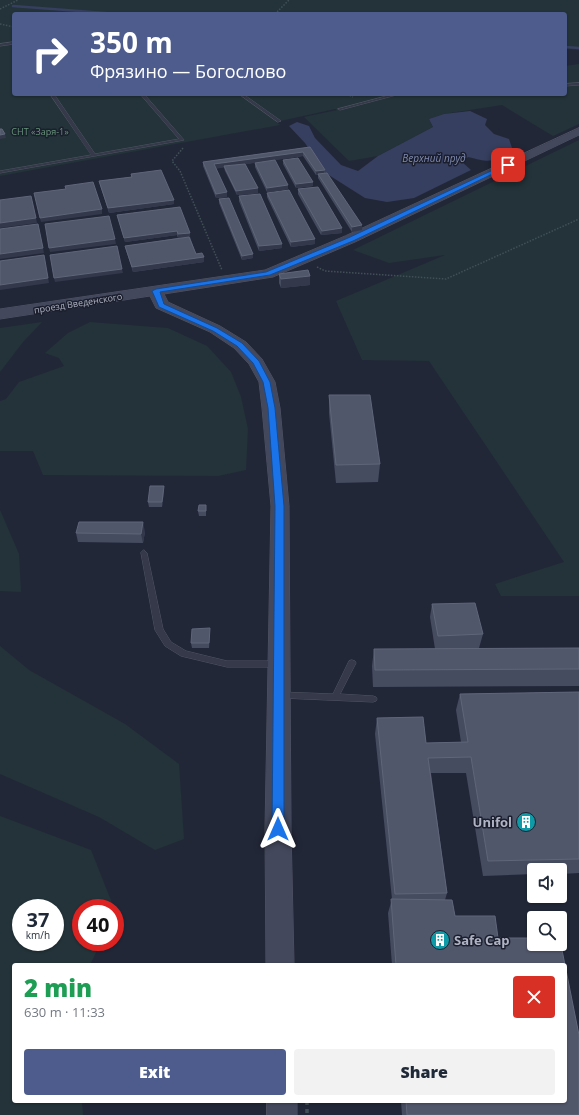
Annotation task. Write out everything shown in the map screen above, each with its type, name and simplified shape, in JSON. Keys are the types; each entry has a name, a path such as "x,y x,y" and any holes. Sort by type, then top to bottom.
{"street":[{"name":"проезд Введенского","path":"0,314 268,274 302,261 350,239 579,131"},
{"path":"156,291 162,305 215,329 240,345 256,362 267,382 271,408 280,506 278,829 280,963"},
{"path":"282,1103 282,1115"}],"lane":[{"path":"0,45 12,43"},
{"path":"567,85 579,84"},
{"path":"53,96 93,154"},
{"path":"144,96 182,140"},
{"path":"244,96 279,121"},
{"path":"340,109 390,96"},
{"path":"0,172 93,154 182,140"},
{"path":"144,553 159,630 168,644 184,654 227,664 279,664"},
{"path":"335,697 352,663"},
{"path":"279,694 373,699"}],"path":[{"path":"0,9 18,0"},
{"path":"277,12 289,0"},
{"path":"0,24 12,27"},
{"path":"182,140 185,146 172,161 180,172 226,280"},
{"path":"302,261 325,271 446,279 579,219"},
{"path":"307,1103 307,1115"}],"green space":[{"name":"СНТ «Заря-1»","path":"0,0 579,0 579,50 567,49 567,12 12,12 12,96 567,96 567,66 579,64 579,124 553,136 502,105 444,114 429,119 433,127 378,156 349,161 304,117 337,110 335,109 276,122 280,125 0,176"},
{"path":"579,140 579,596 501,596 495,584 564,562 429,361 362,360 336,301 445,255 389,263 353,250"},
{"path":"42,322 23,342 0,372 0,328"},
{"path":"90,322 168,328 207,346 231,372 241,397 248,429 246,470 218,476 43,475 33,451 0,451 0,401 6,399 19,382 64,366 59,358 45,353 68,333"},
{"path":"0,510 19,554 21,592 0,591"},
{"path":"0,646 29,670 125,724 179,764 184,839 155,850 99,817 0,774"},
{"path":"0,816 91,850 110,899 72,899 72,951 97,951 91,963 12,963 12,1103 82,1103 83,1115 0,1115"}],"water":[{"name":"Верхний пруд","path":"470,111 487,119 485,125 494,134 509,139 512,148 500,157 492,160 487,161 468,157 462,162 471,170 414,198 387,202 365,198 324,172 305,143 289,126 297,122 309,126 315,138 341,165 358,171 378,156 433,127 429,119 444,114"}],"building":[{"path":"0,129 2,129 5,134 0,135"},
{"path":"310,147 325,170 316,171 303,152 214,164 227,192 216,194 203,162"},
{"path":"298,158 313,182 296,184 283,160"},
{"path":"275,160 288,185 267,188 255,163"},
{"path":"245,164 258,188 236,191 224,166"},
{"path":"161,170 174,200 108,208 99,181 132,177 131,174"},
{"path":"327,173 362,225 352,227 318,174"},
{"path":"93,182 102,209 40,218 34,193 66,189 65,186"},
{"path":"318,187 342,228 322,231 298,189"},
{"path":"289,190 315,239 291,242 267,193"},
{"path":"260,194 282,244 259,246 239,196"},
{"path":"31,196 36,218 0,223 0,200"},
{"path":"229,198 253,254 242,256 219,199"},
{"path":"180,207 190,233 178,234 177,231 124,238 117,215"},
{"path":"109,216 115,239 49,248 45,224"},
{"path":"38,224 43,248 0,254 0,229"},
{"path":"189,237 196,254 202,253 204,257 132,267 125,246"},
{"path":"117,246 122,269 54,278 50,255"},
{"path":"44,255 48,278 0,285 0,261"},
{"path":"308,270 310,276 281,279 279,274"},
{"path":"329,395 370,395 380,464 336,465"},
{"path":"150,486 164,486 162,502 148,502"},
{"path":"199,505 206,505 206,511 198,511"},
{"path":"79,522 143,522 141,534 76,533"},
{"path":"475,603 483,634 438,636 432,604"},
{"path":"210,628 209,643 191,643 192,629"},
{"path":"579,648 579,669 375,670 374,649"},
{"name":"Unifol","path":"579,692 579,859 488,861 471,757 428,758 447,893 395,894 377,718 423,717 426,743 468,742 460,694"},
{"name":"Safe Cap","path":"391,899 452,900 455,916 495,916 498,938 527,938 527,951 562,951 565,963 396,963"},
{"path":"567,975 579,1035 579,1115 407,1115 406,1103 567,1103"}],"waterway":[{"path":"13,6 92,12"},
{"path":"567,47 579,48"}],"place":[{"name":"Unifol","path":"526,822"},
{"name":"Safe Cap","path":"440,940"}],"route":[{"path":"278,829 280,506 271,408 267,382 256,362 240,345 215,329 174,312 162,305 156,291 268,274 302,261 508,165"}]}
